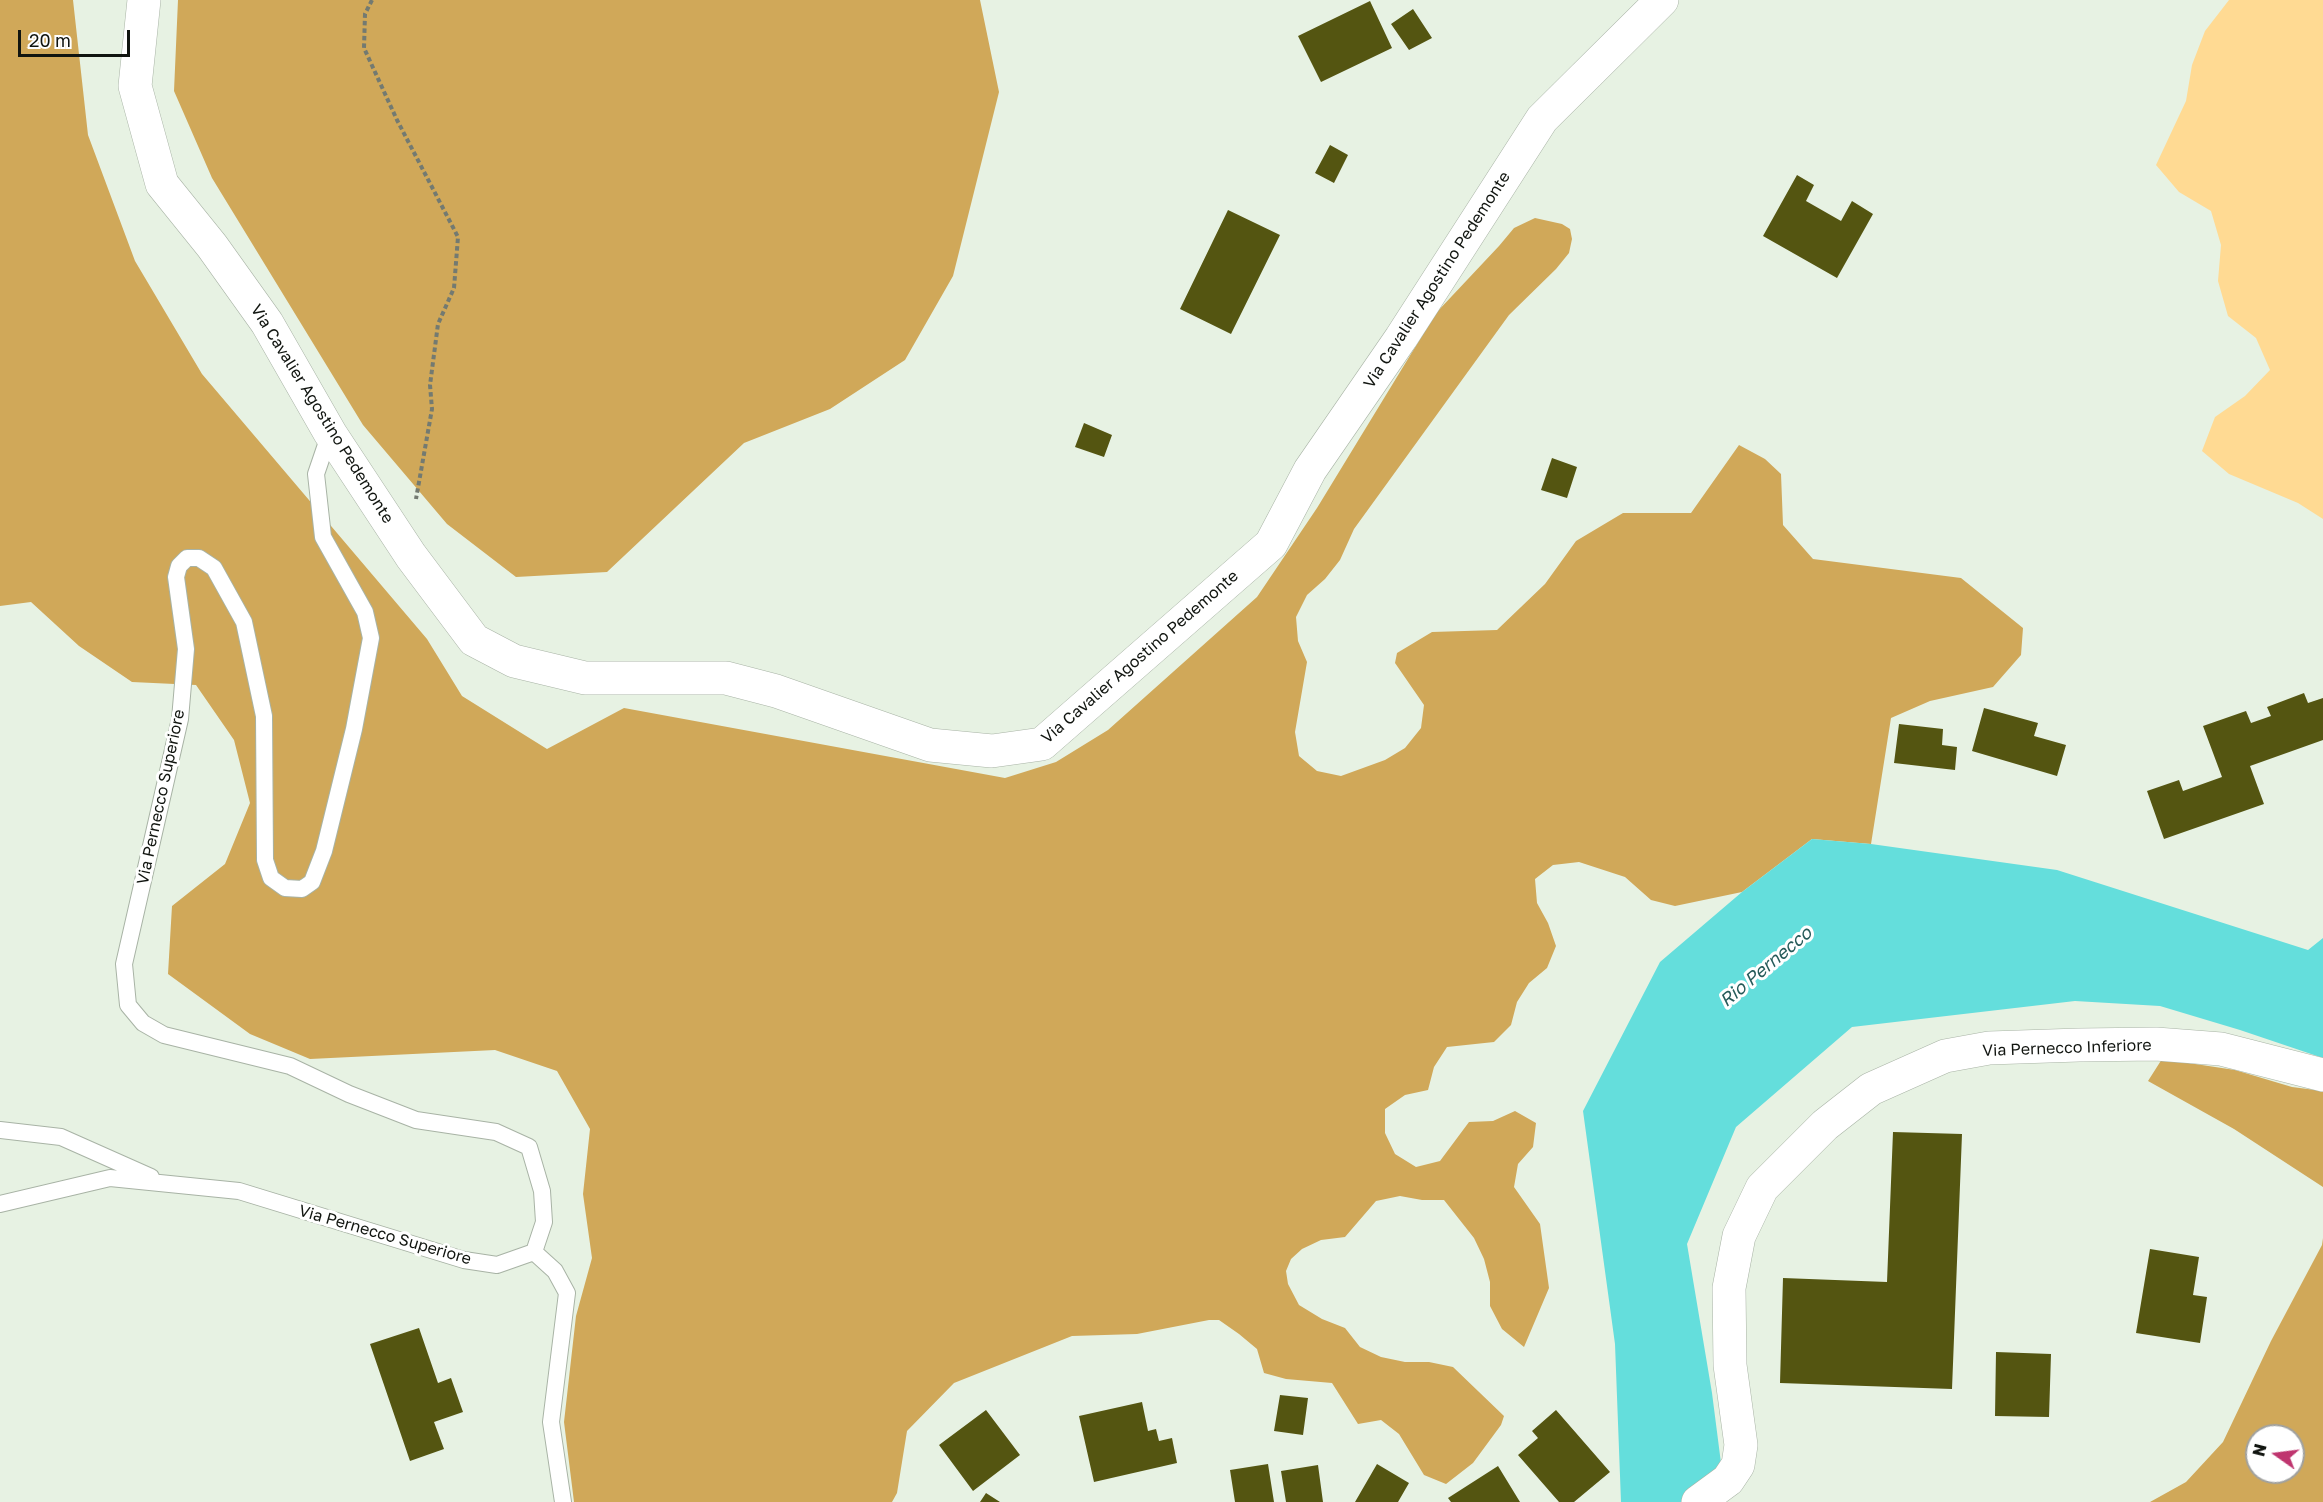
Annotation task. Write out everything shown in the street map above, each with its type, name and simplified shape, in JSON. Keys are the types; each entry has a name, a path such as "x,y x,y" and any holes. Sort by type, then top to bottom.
{"main road":[{"name":"Via Cavalier Agostino Pedemonte","path":"144,0 135,86 162,184 212,246 267,323 330,433 417,564 474,640 514,661 585,678 726,678 776,691 930,745 992,750 1042,744 1271,544 1310,470 1401,338 1542,119 1662,0"},
{"name":"Via Pernecco Inferiore","path":"1698,1502 1728,1480 1738,1465 1741,1445 1731,1365 1729,1288 1739,1236 1762,1188 1825,1125 1871,1089 1945,1056 1989,1048 2068,1045 2156,1044 2221,1049 2323,1075"}],"lane":[{"name":"Via Pernecco Superiore","path":"0,1204 110,1178 239,1191 464,1260 497,1265 534,1252 544,1222 542,1191 529,1147 496,1132 416,1120 348,1094 290,1066 164,1035 143,1023 128,1005 124,964 180,719 186,650 176,577 179,566 187,558 199,558 214,568 244,622 264,716 265,860 271,878 285,888 302,889 312,882 324,851 354,729 370,638 365,612 323,537 316,474 330,433"},
{"name":"Via Pernecco Superiore","path":"0,1130 61,1137 165,1183"},
{"path":"534,1252 555,1271 567,1293 551,1422 563,1502"}],"path":[{"path":"372,0 365,14 364,48 397,120 458,237 454,288 438,324 430,385 432,409 416,503"}],"shaded area":[{"path":"0,0 73,0 88,135 135,261 202,374 427,639 462,696 547,749 624,708 1005,778 1056,762 1108,730 1257,597 1317,508 1436,313 1514,228 1535,218 1562,224 1570,229 1572,239 1569,253 1509,315 1354,529 1340,560 1325,579 1307,595 1296,617 1298,641 1307,662 1295,732 1299,756 1317,771 1341,776 1385,760 1405,748 1421,728 1424,705 1395,663 1397,653 1432,632 1497,630 1545,584 1576,541 1623,513 1691,513 1739,445 1765,459 1781,474 1783,525 1813,559 1961,578 2023,628 2021,655 1993,687 1930,701 1891,718 1871,844 1812,839 1742,892 1675,906 1651,900 1625,877 1579,862 1553,865 1535,879 1537,903 1548,923 1556,946 1547,968 1529,983 1517,1002 1511,1025 1494,1042 1447,1047 1434,1067 1428,1090 1405,1095 1385,1109 1385,1133 1395,1154 1416,1167 1440,1161 1469,1122 1493,1121 1515,1111 1536,1123 1533,1147 1518,1164 1514,1187 1540,1224 1549,1288 1524,1347 1502,1329 1490,1306 1490,1282 1484,1259 1474,1238 1444,1200 1422,1200 1400,1196 1376,1201 1345,1237 1321,1240 1302,1249 1291,1259 1286,1271 1288,1284 1299,1305 1322,1319 1345,1328 1360,1347 1381,1357 1453,1367 1504,1416 1501,1425 1473,1463 1446,1484 1424,1475 1399,1434 1381,1420 1358,1424 1332,1383 1286,1379 1264,1373 1257,1349 1219,1320 1209,1320 1137,1334 1072,1336 954,1383 907,1431 897,1493 892,1502 574,1502 564,1422 576,1316 592,1258 583,1194 590,1129 557,1071 495,1050 310,1059 250,1034 168,974 172,906 225,864 250,803 234,740 196,685 132,682 79,646 31,602 0,606"},
{"path":"178,0 980,0 999,92 953,276 905,360 830,409 744,443 607,572 516,577 447,524 363,425 212,178 174,91"},
{"path":"2229,0 2323,0 2323,519 2298,503 2229,474 2202,451 2215,417 2245,396 2270,370 2256,338 2228,316 2218,281 2221,245 2211,211 2179,192 2156,165 2186,101 2192,65 2205,31"},
{"path":"2162,1059 2235,1070 2292,1087 2323,1091 2323,1187 2234,1129 2148,1081"},
{"path":"2323,1238 2323,1502 2150,1502 2186,1482 2223,1442 2271,1341 2322,1245"}],"water":[{"name":"Rio Pernecco","path":"1812,839 1871,844 2057,870 2308,950 2323,938 2323,1058 2160,1006 2075,1001 1852,1027 1736,1127 1687,1244 1712,1393 1726,1502 1621,1502 1615,1344 1583,1111 1660,962 1742,892"}],"building":[{"path":"1370,1 1392,48 1321,82 1298,36"},
{"path":"1413,9 1432,38 1409,50 1391,24"},
{"path":"1330,145 1348,155 1334,183 1315,173"},
{"path":"1797,175 1814,185 1806,201 1841,221 1852,201 1873,214 1837,278 1763,236"},
{"path":"1228,210 1280,235 1231,334 1180,309"},
{"path":"1084,423 1112,435 1104,457 1075,447"},
{"path":"1552,458 1577,467 1567,498 1541,490"},
{"path":"2304,693 2308,703 2323,698 2323,740 2250,766 2264,804 2164,839 2147,791 2179,780 2183,791 2222,777 2203,726 2246,711 2251,723 2271,716 2267,707"},
{"path":"1984,708 2038,723 2034,736 2066,745 2057,776 1972,751"},
{"path":"1899,724 1943,729 1942,745 1957,747 1955,770 1894,763"},
{"path":"1893,1132 1962,1134 1952,1389 1780,1383 1783,1278 1887,1282"},
{"path":"2150,1249 2199,1257 2193,1295 2207,1297 2200,1343 2136,1333"},
{"path":"419,1328 438,1383 451,1378 463,1412 434,1422 444,1449 410,1461 370,1344"},
{"path":"1996,1352 2051,1354 2049,1417 1995,1416"},
{"path":"1280,1395 1308,1398 1303,1435 1274,1431"},
{"path":"1142,1402 1148,1431 1156,1429 1159,1441 1172,1438 1177,1463 1094,1482 1079,1416"},
{"path":"986,1410 1020,1455 973,1491 939,1445"},
{"path":"1556,1410 1610,1472 1574,1502 1559,1502 1518,1455 1538,1438 1532,1431"},
{"path":"1268,1464 1274,1502 1235,1502 1230,1470"},
{"path":"1377,1464 1409,1483 1398,1502 1355,1502"},
{"path":"1318,1465 1323,1502 1286,1502 1281,1471"},
{"path":"1498,1466 1520,1502 1451,1502 1448,1498"},
{"path":"986,1493 1000,1502 980,1502"}]}
